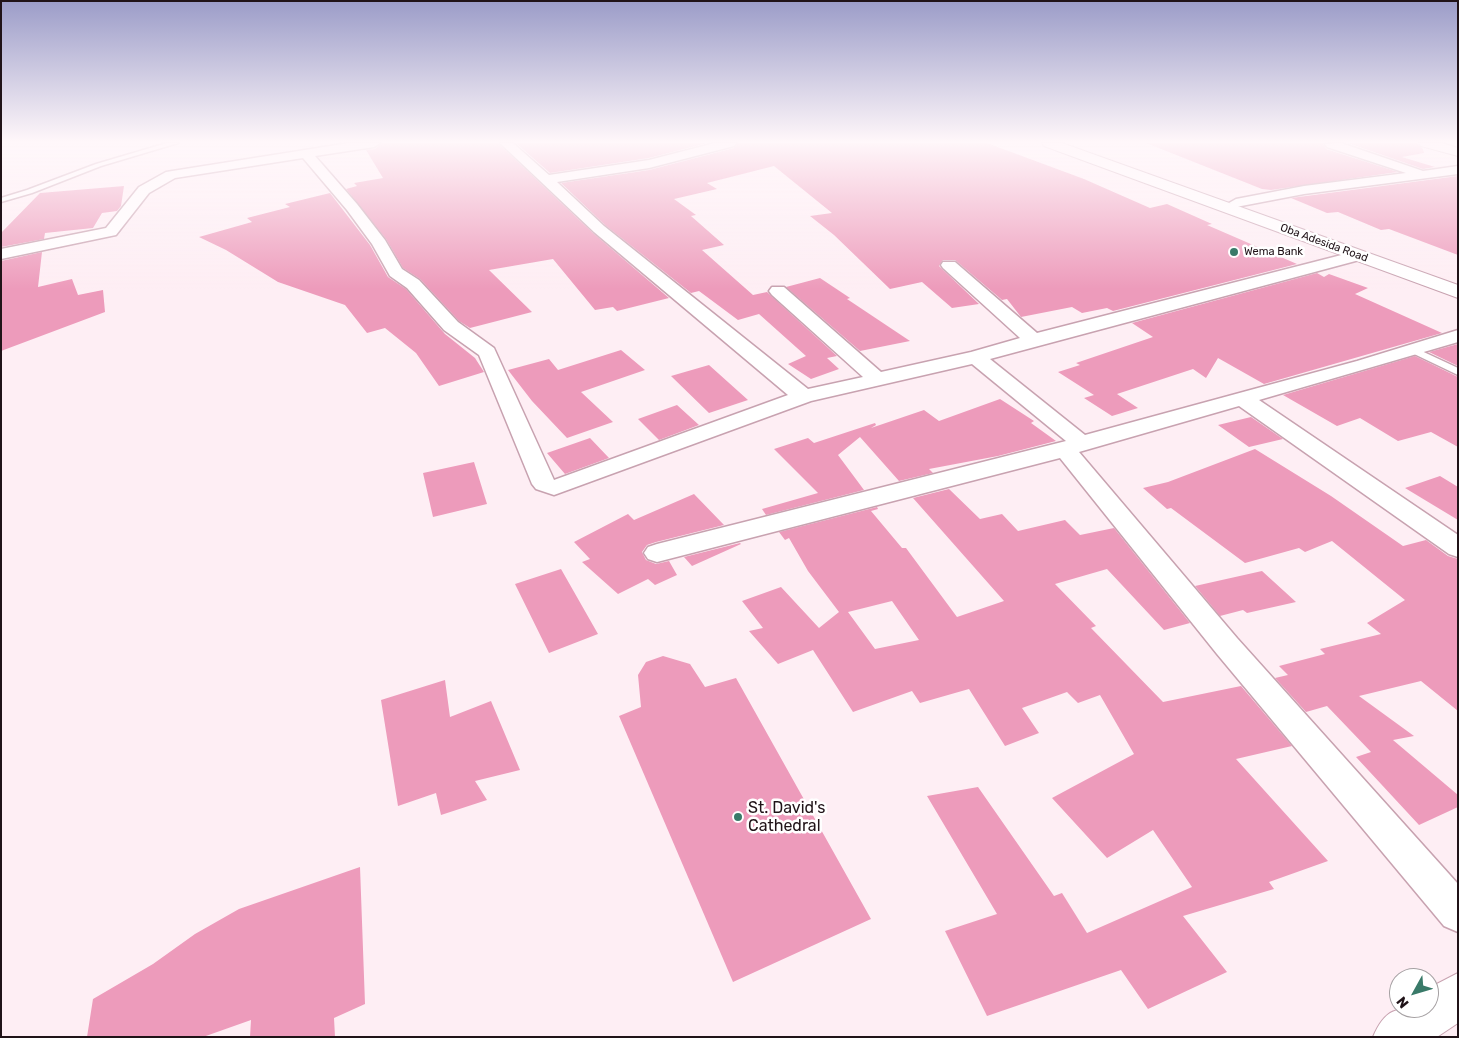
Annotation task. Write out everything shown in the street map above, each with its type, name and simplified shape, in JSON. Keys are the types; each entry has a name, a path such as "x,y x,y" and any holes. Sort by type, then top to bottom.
{"main road":[{"name":"Oba Adesida Road","path":"1181,191 1458,292"},
{"name":"Oba Adesida Road","path":"1204,191 1458,282"},
{"path":"1396,1037 1458,996"}],"street":[{"path":"1,254 111,232 143,191"},
{"path":"338,191 379,243 396,272 413,284 451,326 487,352 540,469 544,484 554,488 805,396 976,358 1032,340 1357,256"},
{"path":"558,191 599,229 795,391 805,396"},
{"path":"1236,203 1296,191"},
{"path":"949,265 1032,340"},
{"path":"778,291 878,380"},
{"path":"657,554 1073,447 1458,336"},
{"path":"976,358 1073,447 1227,646 1458,913"},
{"path":"1243,399 1458,548"}],"lane":[{"path":"1,200 35,191"},
{"path":"1413,350 1458,372"}],"building":[{"path":"123,191 121,206 117,211 102,213 93,228 45,233 44,239 1,247 1,233 40,193"},
{"path":"348,191 549,191 593,233 669,298 617,311 613,307 595,310 553,259 489,270 532,312 470,328 459,321 420,279 403,268 386,239"},
{"path":"570,191 707,191 674,199 696,215 691,216 724,245 702,250 753,295 767,292 837,356 827,358 839,369 811,379 788,364 806,356 759,314 738,320 699,291 691,293 605,225"},
{"path":"805,191 1112,191 1150,208 1167,204 1212,224 1207,225 1297,264 1113,311 1107,308 1082,313 1072,307 1021,317 1007,299 1002,300 955,260 943,260 939,266 979,304 952,308 922,282 890,289 834,235 810,216 832,213"},
{"path":"1341,191 1458,191 1458,255 1389,229 1381,230 1338,212 1327,213 1291,198"},
{"path":"330,193 370,245 388,277 406,289 445,334 475,358 484,372 439,386 416,353 385,328 367,333 345,305 278,282 226,250 199,237 252,222 247,218 290,207 285,204"},
{"path":"42,252 38,287 72,279 78,295 103,290 105,312 1,351 1,261"},
{"path":"1317,273 1324,277 1329,274 1368,288 1355,294 1442,333 1264,384 1218,358 1206,378 1193,369 1117,394 1138,408 1112,416 1084,398 1094,395 1058,372 1080,365 1076,363 1153,337 1132,323"},
{"path":"820,278 850,298 847,299 910,341 860,351 786,287"},
{"path":"1458,344 1458,366 1429,352"},
{"path":"621,350 645,370 581,392 613,422 567,438 532,401 508,370 549,359 558,370"},
{"path":"1415,356 1458,377 1458,447 1431,432 1398,441 1360,418 1337,426 1283,395"},
{"path":"709,365 748,400 709,413 671,376"},
{"path":"1000,399 1034,421 1031,423 1056,441 998,456 929,469 933,473 899,481 860,437 838,455 864,490 766,515 762,509 818,493 774,449 808,438 814,443 875,423 876,425 871,428 924,410 939,421"},
{"path":"677,405 699,425 659,440 638,419"},
{"path":"1251,417 1283,439 1249,447 1218,425"},
{"path":"590,438 609,458 565,474 547,453"},
{"path":"1255,449 1331,496 1403,546 1426,540 1448,556 1458,559 1458,711 1421,681 1359,696 1414,736 1393,740 1458,795 1458,807 1419,825 1356,757 1371,752 1327,706 1306,712 1275,678 1288,675 1279,666 1325,654 1320,649 1381,634 1367,623 1405,600 1332,541 1305,552 1299,548 1245,563 1171,508 1167,509 1143,488 1168,482"},
{"path":"474,462 487,504 433,517 423,473"},
{"path":"1440,476 1458,487 1458,520 1405,488"},
{"path":"949,489 980,519 1002,514 1018,531 1065,520 1080,535 1114,528 1190,623 1164,630 1107,569 1055,584 1096,626 1091,628 1163,702 1241,686 1292,746 1236,759 1328,861 1269,882 1274,889 1183,916 1227,972 1148,1009 1121,970 987,1016 945,931 997,914 927,796 978,787 1054,896 1062,893 1087,933 1192,887 1153,830 1107,858 1052,798 1134,754 1100,695 1078,703 1067,692 1022,708 1039,733 1005,746 969,689 920,703 912,691 853,712 813,650 778,664 749,631 763,628 742,601 781,587 819,628 839,612 808,571 789,538 785,540 779,532 877,507 878,509 871,511 902,548 906,548 957,617 1004,601 913,498","holes":["892,601 919,640 875,649 848,612"]},
{"path":"694,494 724,525 656,542 647,545 642,552 646,560 656,564 669,561 677,575 655,585 648,579 618,594 582,562 590,559 574,542 628,514 634,520"},
{"path":"740,543 692,566 684,557"},
{"path":"561,569 598,634 549,653 515,584"},
{"path":"1262,571 1296,602 1247,613 1243,610 1220,616 1195,586"},
{"name":"St. David's Cathedral","path":"663,656 690,664 705,687 736,678 871,919 733,982 619,716 641,707 638,675 646,662"},
{"path":"445,680 450,717 491,701 520,770 475,781 487,800 441,815 436,793 398,806 381,700"},
{"path":"360,867 365,1004 334,1018 335,1037 250,1037 251,1020 203,1037 87,1037 93,999 153,964 195,934 239,909"}],"place":[{"name":"Wema Bank","path":"1234,252"},
{"name":"St. David's Cathedral","path":"738,817"}]}
